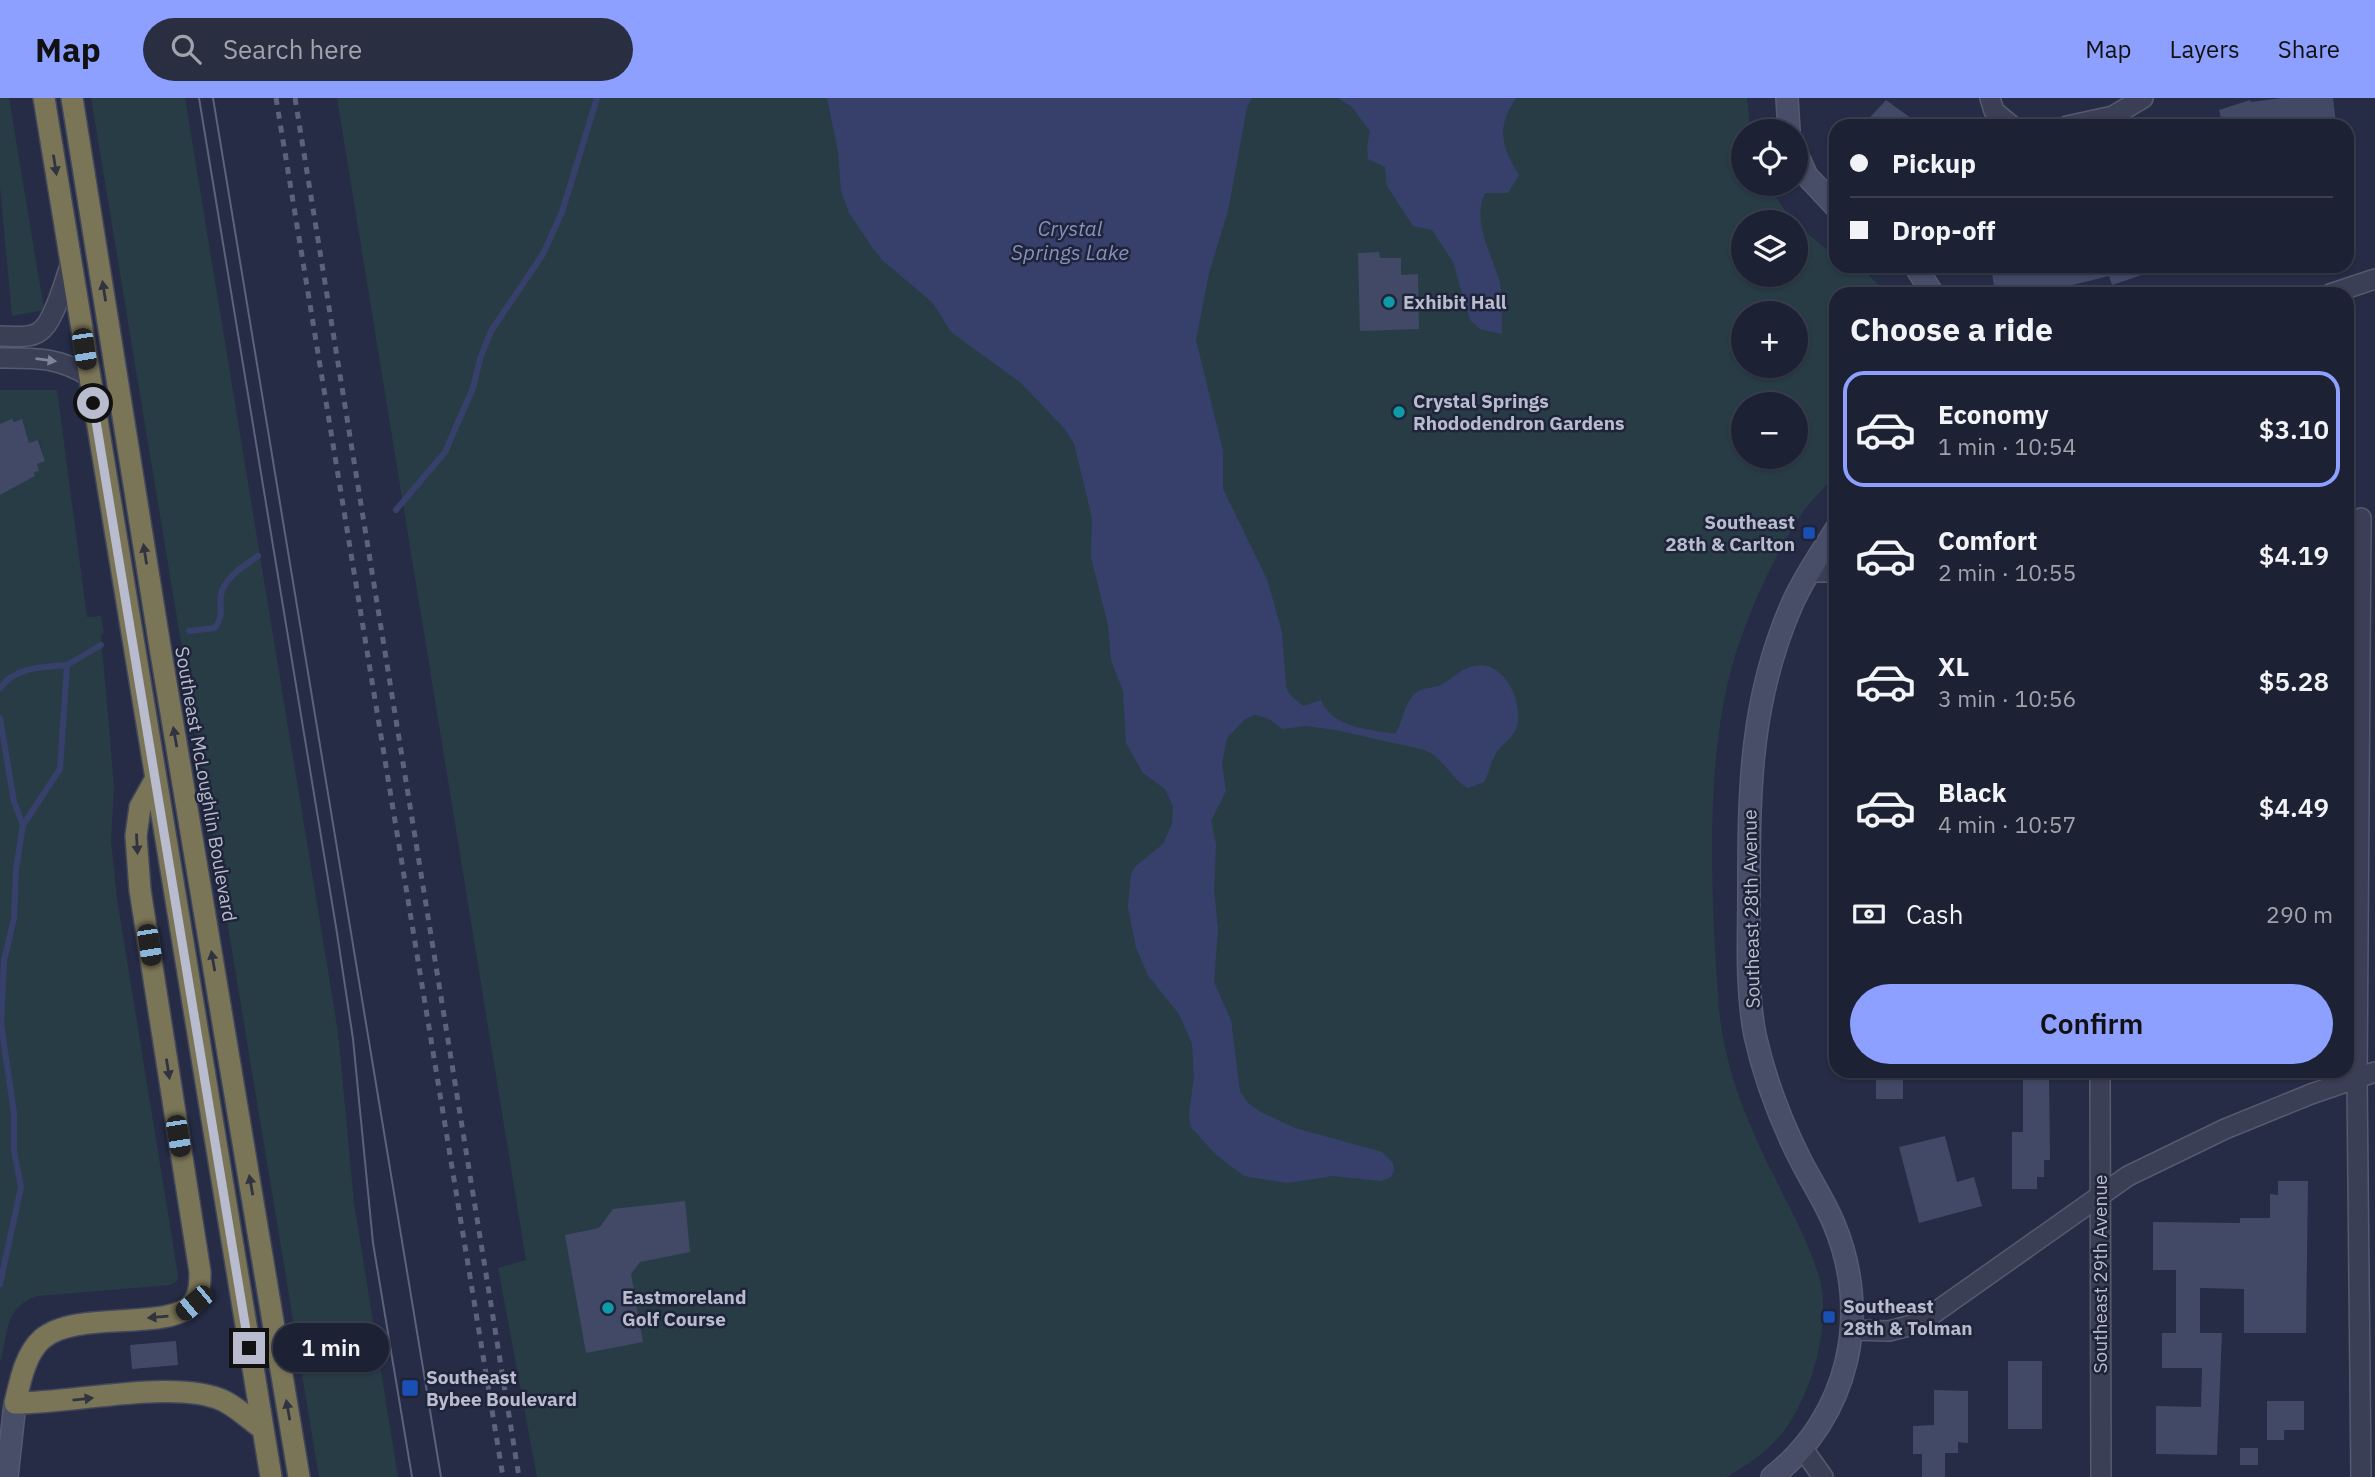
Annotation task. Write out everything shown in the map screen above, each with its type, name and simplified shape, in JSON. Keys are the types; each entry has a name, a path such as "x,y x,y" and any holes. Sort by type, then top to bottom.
{"highway":[{"path":"44,98 271,1477"},
{"name":"Southeast McLoughlin Boulevard","path":"72,98 161,653 299,1477"},
{"path":"155,780 140,807 136,836 140,890 200,1272 199,1289 194,1303 183,1312 170,1316 82,1324 56,1331 42,1339 29,1358 7,1403 40,1404 114,1396 193,1392 224,1401 263,1429"}],"main road":[{"path":"1787,98 1788,119"},
{"path":"1808,177 1829,200"},
{"name":"Southeast 28th Avenue","path":"1772,1477 1803,1449 1832,1408 1843,1378 1852,1331 1853,1303 1842,1245 1834,1224 1798,1156 1770,1086 1755,1034 1750,981 1749,802 1756,726 1772,655 1794,600 1829,540"},
{"path":"7,1403 7,1477"}],"street":[{"path":"1990,98 1994,111 2004,119"},
{"path":"2099,119 2113,116 2143,98"},
{"path":"0,337 26,337 39,332 49,321 70,266"},
{"path":"2351,287 2375,279"},
{"path":"0,358 50,359 89,376"},
{"path":"2361,517 2366,1076 2361,1477"},
{"path":"1809,572 1829,572"},
{"path":"1852,1331 1889,1331 1933,1317 2100,1193 2128,1176 2190,1144 2311,1094 2366,1076"},
{"name":"Southeast 29th Avenue","path":"2100,1078 2101,1477"},
{"path":"1803,1449 1823,1477"}],"shaded area":[{"path":"0,98 9,98 44,310 12,316 0,186"},
{"path":"91,98 185,98 338,1032 354,1203 398,1477 319,1477"},
{"name":"Eastmoreland Golf Course","path":"337,98 1747,98 1749,119 1731,119 1731,196 1775,196 1785,210 1731,210 1731,287 1808,287 1808,234 1829,251 1829,273 1865,273 1880,287 1829,287 1829,481 1792,528 1748,618 1725,695 1718,737 1712,870 1720,1021 1730,1068 1745,1113 1810,1251 1823,1296 1821,1339 1809,1384 1790,1423 1773,1444 1727,1477 537,1477 498,1268 526,1260"},
{"path":"0,390 57,390 87,617 101,616 104,633 101,635 114,787 111,840 117,899 178,1275 177,1281 170,1285 37,1296 26,1301 18,1307 9,1323 0,1363 0,495 35,476 34,472 39,470 37,464 45,460 39,440 29,443 22,420 0,424"}],"water":[{"name":"Crystal Springs Lake","path":"827,98 1252,98 1247,107 1228,211 1209,273 1196,340 1223,451 1223,489 1267,579 1282,632 1286,687 1289,694 1303,706 1321,700 1333,716 1352,726 1395,734 1412,696 1442,684 1470,667 1481,665 1491,667 1507,681 1518,712 1517,728 1497,752 1484,782 1468,788 1425,750 1336,730 1306,726 1282,729 1269,719 1255,715 1245,719 1227,738 1222,763 1226,791 1211,821 1216,844 1214,890 1218,928 1214,982 1231,1020 1240,1092 1249,1104 1261,1112 1295,1128 1382,1152 1393,1163 1394,1171 1391,1177 1381,1181 1332,1176 1288,1183 1244,1176 1215,1154 1191,1127 1189,1115 1194,1076 1192,1044 1179,1014 1149,977 1136,948 1128,907 1131,874 1136,866 1163,844 1172,824 1173,807 1165,789 1143,773 1126,743 1123,691 1111,660 1108,625 1091,557 1092,518 1074,443 1063,427 1021,383 951,332 933,303 882,260 872,247 849,213 841,191 838,151"},
{"path":"1338,98 1516,98 1503,128 1503,137 1508,155 1519,175 1508,193 1485,193 1480,215 1484,238 1500,283 1502,334 1480,329 1470,320 1453,262 1432,230 1413,226 1387,186 1385,167 1368,159 1370,131 1352,107"}],"building":[{"path":"2282,98 2333,98 2336,119 2221,119 2219,110 2250,100"},
{"path":"1886,100 1912,119 1868,119"},
{"name":"Exhibit Hall","path":"1379,252 1380,258 1401,258 1401,275 1418,274 1419,329 1360,331 1358,253"},
{"path":"1992,273 2148,273 2112,285 2109,276 2064,287 1994,287"},
{"path":"12,419 14,422 22,419 29,443 38,440 45,461 37,464 39,471 34,472 35,476 0,495 0,424"},
{"path":"1876,1078 1903,1078 1903,1099 1876,1099"},
{"path":"2023,1078 2049,1078 2050,1160 2044,1160 2044,1177 2037,1177 2037,1189 2012,1189 2012,1132 2023,1132"},
{"path":"1945,1136 1957,1182 1974,1177 1982,1206 1919,1223 1899,1147"},
{"path":"2278,1181 2308,1181 2306,1333 2244,1333 2244,1289 2200,1288 2200,1333 2222,1333 2217,1455 2156,1454 2156,1406 2201,1407 2202,1368 2162,1368 2162,1333 2176,1333 2176,1270 2153,1270 2153,1222 2240,1223 2240,1218 2270,1218 2270,1194 2278,1195"},
{"name":"Eastmoreland Golf Course","path":"685,1201 690,1252 640,1262 631,1274 643,1342 586,1353 565,1235 599,1228 613,1209"},
{"path":"176,1341 178,1365 132,1369 130,1345"},
{"path":"2008,1361 2042,1361 2042,1429 2008,1429"},
{"path":"1934,1390 1968,1391 1968,1443 1958,1442 1958,1453 1945,1453 1945,1477 1922,1477 1922,1454 1913,1454 1913,1426 1934,1425"},
{"path":"2267,1401 2304,1401 2304,1430 2284,1430 2284,1440 2267,1440"},
{"path":"2240,1448 2258,1448 2258,1465 2240,1465"}],"waterway":[{"path":"396,510 445,452 473,388 491,331 543,254 562,212 597,98"},
{"path":"189,631 215,628 220,618 221,596 225,585 258,556"},
{"path":"0,1284 21,1187 14,1151 14,1113 1,1024 4,961 14,918 16,869 23,825 60,769 67,665 101,645"},
{"path":"0,688 21,672 67,665"},
{"path":"0,718 14,802 23,825"}],"tram line":[{"path":"199,98 337,933 353,1039 373,1243 412,1477"},
{"path":"213,98 441,1477"}],"railway":[{"path":"276,98 503,1477"},
{"path":"295,98 519,1477"}],"place":[{"name":"Exhibit Hall","path":"1389,302"},
{"name":"Crystal Springs Rhododendron Gardens","path":"1399,412"},
{"name":"Southeast 28th & Carlton","path":"1809,533"},
{"name":"Eastmoreland Golf Course","path":"608,1308"},
{"name":"Southeast 28th & Tolman","path":"1829,1317"},
{"name":"Southeast Bybee Boulevard","path":"410,1388"}],"route":[{"path":"93,403 249,1348"}]}
